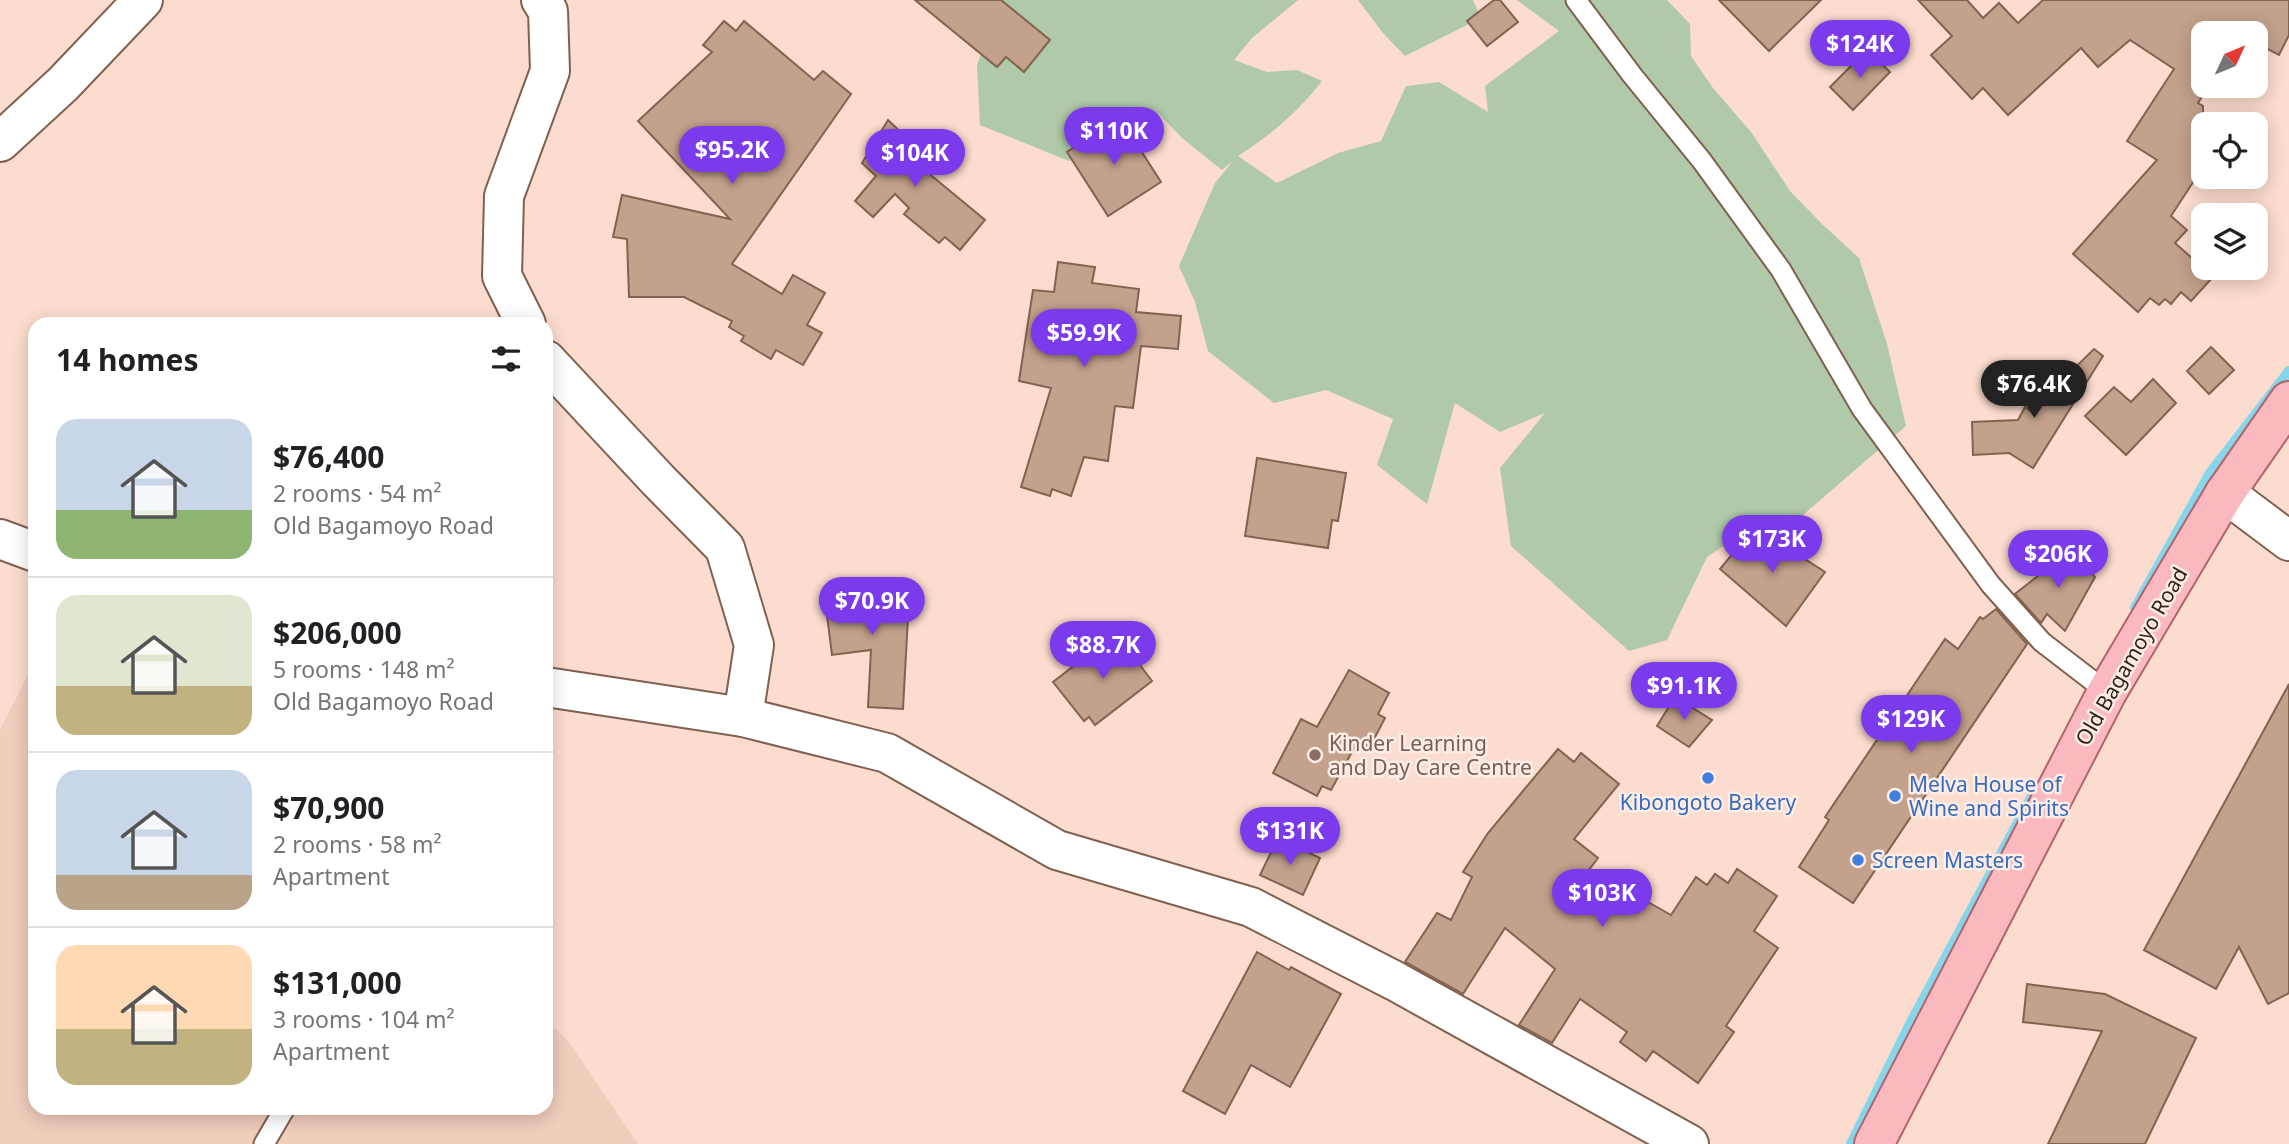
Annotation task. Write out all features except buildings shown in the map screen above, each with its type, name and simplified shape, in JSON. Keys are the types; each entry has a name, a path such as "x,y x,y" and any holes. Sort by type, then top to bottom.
{"main road":[{"name":"Old Bagamoyo Road","path":"1874,1144 2107,692 2225,493 2289,401"}],"street":[{"path":"0,142 64,84 143,0"},
{"path":"522,317 502,276 504,195 550,71 548,11 541,0"},
{"path":"553,368 725,548 754,645 743,717"},
{"path":"2225,493 2289,541"},
{"path":"0,538 28,549"},
{"path":"553,688 743,717 887,753 1057,850 1251,907 1395,981 1689,1144"}],"lane":[{"path":"1576,0 1755,232 1781,270 1862,409 1991,585 2042,642 2107,692"},
{"path":"264,1144 281,1115"}],"shaded area":[{"path":"28,675 28,1115 553,1115 553,1027 569,1042 638,1144 0,1144 0,730"}],"green space":[{"path":"1001,0 1298,0 1252,38 1234,60 1267,72 1297,70 1322,81 1283,122 1238,156 1277,183 1338,153 1381,141 1406,86 1439,82 1488,112 1485,86 1559,31 1517,0 1667,0 1690,24 1691,56 1713,88 1751,132 1790,191 1859,258 1887,344 1906,426 1781,534 1732,540 1707,557 1667,640 1629,651 1511,546 1500,468 1545,413 1500,432 1455,403 1427,504 1377,465 1393,419 1326,390 1274,403 1208,351 1195,302 1179,266 1215,183 1233,161 1222,170 1182,138 1158,113 1069,161 980,125 977,65"},
{"path":"1358,0 1473,0 1481,18 1405,56"}],"waterway":[{"path":"2135,608 2210,473 2289,371"},
{"path":"1851,1144 1910,1024 2032,796"}],"place":[{"name":"Kinder Learning and Day Care Centre","path":"1315,755"},
{"name":"Kibongoto Bakery","path":"1708,778"},
{"name":"Melva House of Wine and Spirits","path":"1895,796"},
{"name":"Screen Masters","path":"1858,860"}]}
